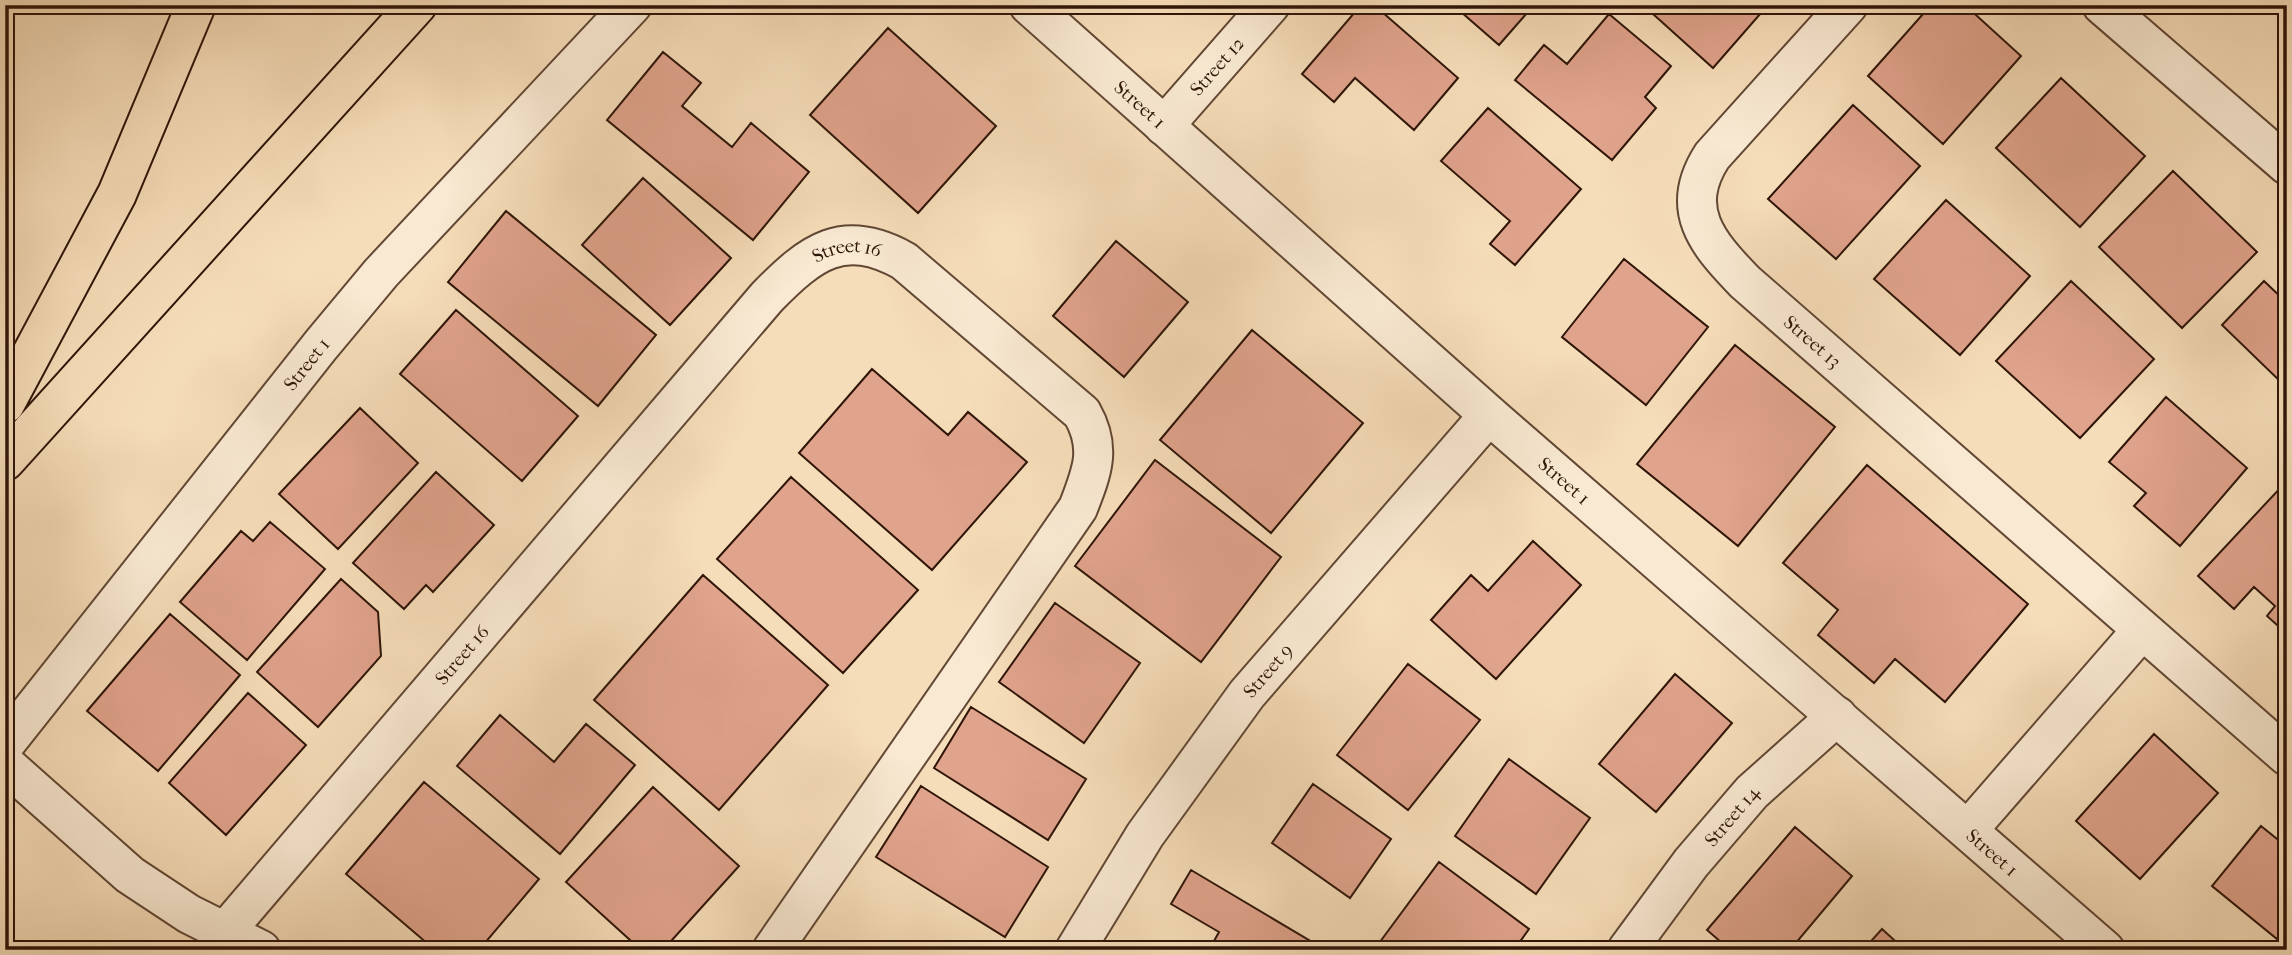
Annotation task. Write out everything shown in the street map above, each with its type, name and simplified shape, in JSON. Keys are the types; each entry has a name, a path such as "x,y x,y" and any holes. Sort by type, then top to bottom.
{"highway":[{"path":"5,404 117,194 196,5"},
{"path":"5,461 417,5"}],"street":[{"name":"Street 1","path":"5,744 381,273 632,5"},
{"name":"Street 1","path":"1029,5 1489,415 2105,950"},
{"name":"Street 12","path":"1164,126 1270,5"},
{"name":"Street 13","path":"1849,5 1712,156 1698,182 1695,199 1703,230 1745,282 2287,756"},
{"path":"2102,5 2287,165"},
{"name":"Street 16","path":"224,933 767,296 813,255 832,247 859,244 883,249 904,261 1082,413 1093,431 1091,472 1078,508 772,950"},
{"name":"Street 9","path":"1075,950 1145,835 1247,694 1489,415"},
{"path":"1968,830 2143,630"},
{"name":"Street 14","path":"1643,944 1721,826 1752,792 1837,716"},
{"path":"5,764 130,875 224,933 261,950"}],"building":[{"path":"1361,5 1374,5 1458,78 1414,130 1355,78 1334,102 1302,74"},
{"path":"1453,5 1534,5 1499,45"},
{"path":"1643,5 1768,5 1713,68"},
{"path":"1931,5 1965,5 2021,56 1943,144 1868,76"},
{"path":"1609,14 1671,66 1645,97 1656,108 1612,160 1515,80 1544,45 1567,64"},
{"path":"888,28 996,126 918,213 810,115"},
{"path":"663,52 701,83 682,106 732,147 751,123 809,172 753,240 607,120"},
{"path":"2061,78 2145,156 2080,227 1996,148"},
{"path":"1853,105 1920,166 1836,259 1768,199"},
{"path":"1488,108 1581,189 1515,265 1490,244 1510,221 1441,161"},
{"path":"2173,171 2257,252 2182,328 2099,247"},
{"path":"643,178 731,258 670,325 582,245"},
{"path":"1946,200 2030,276 1960,355 1874,279"},
{"path":"506,211 656,335 598,406 448,282"},
{"path":"1116,241 1188,302 1124,377 1053,316"},
{"path":"1624,259 1708,327 1646,405 1562,337"},
{"path":"2071,281 2154,359 2080,438 1996,361"},
{"path":"2264,281 2287,303 2287,388 2222,325"},
{"path":"456,310 578,416 522,481 400,374"},
{"path":"1252,330 1363,423 1271,533 1160,440"},
{"path":"1735,345 1835,427 1738,546 1637,464"},
{"path":"872,369 948,435 968,412 1027,462 932,570 799,453"},
{"path":"2166,397 2247,468 2180,546 2134,506 2146,493 2109,462"},
{"path":"360,408 418,463 338,549 279,494"},
{"path":"1155,460 1281,557 1201,662 1075,566"},
{"path":"1867,465 2028,604 1945,702 1895,659 1874,683 1818,635 1838,610 1783,563"},
{"path":"436,472 494,525 433,592 426,585 404,609 353,563"},
{"path":"791,477 918,590 843,673 717,559"},
{"path":"2283,485 2287,488 2287,634 2267,616 2275,606 2254,587 2234,609 2198,576"},
{"path":"270,522 325,569 247,660 180,602 241,531 253,541"},
{"path":"1533,541 1581,585 1496,679 1431,620 1471,575 1488,591"},
{"path":"703,575 828,685 719,810 594,700"},
{"path":"341,579 378,612 381,656 318,727 257,672"},
{"path":"1055,603 1140,663 1084,743 999,682"},
{"path":"170,614 240,675 158,771 87,711"},
{"path":"1408,664 1480,720 1408,810 1337,755"},
{"path":"1675,674 1732,723 1656,812 1599,764"},
{"path":"248,693 306,745 226,835 169,783"},
{"path":"971,707 1086,779 1048,840 934,768"},
{"path":"500,715 554,762 586,724 635,765 560,854 457,766"},
{"path":"2154,734 2218,793 2140,879 2076,821"},
{"path":"1509,759 1590,818 1536,894 1455,836"},
{"path":"424,782 539,879 479,950 435,950 346,874"},
{"path":"1313,784 1391,839 1350,898 1272,843"},
{"path":"921,786 1048,867 1005,937 876,857"},
{"path":"653,787 739,866 663,950 641,950 566,882"},
{"path":"2261,826 2287,847 2287,927 2277,939 2212,886"},
{"path":"1795,827 1852,876 1790,950 1730,950 1707,930"},
{"path":"1439,862 1529,929 1514,950 1374,950"},
{"path":"1191,870 1312,942 1308,950 1209,950 1219,932 1171,904"},
{"path":"1882,929 1905,950 1863,950"}]}
